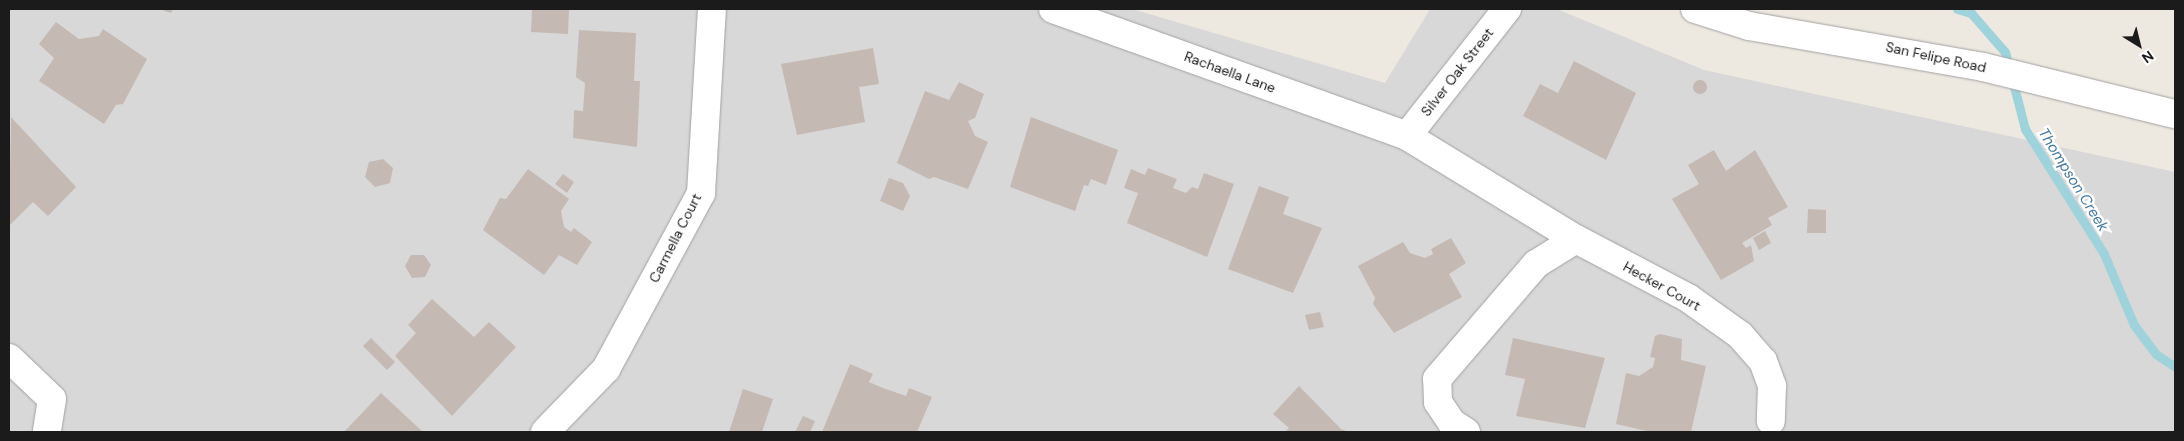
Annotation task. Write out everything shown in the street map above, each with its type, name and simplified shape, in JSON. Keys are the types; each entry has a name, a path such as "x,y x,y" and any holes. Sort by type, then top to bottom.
{"street":[{"name":"Carmella Court","path":"545,432 606,369 701,193 712,9"},
{"name":"Rachaella Lane","path":"1053,9 1407,136"},
{"name":"Silver Oak Street","path":"1407,136 1507,9"},
{"name":"San Felipe Road","path":"1695,9 1749,26 1983,67 2175,114"},
{"name":"Hecker Court","path":"1407,136 1576,239 1688,298 1740,335 1763,361 1772,386 1771,421"},
{"path":"1466,432 1452,423 1438,402 1437,379 1536,264 1576,239"},
{"path":"9,358 52,399 47,431"}],"shaded area":[{"path":"9,9 1132,9 1385,83 1430,9 1557,9 1704,70 2175,172 2175,432 9,432"}],"building":[{"path":"159,9 173,9 171,13"},
{"path":"532,9 569,9 568,34 531,32"},
{"path":"56,22 79,39 99,36 103,29 147,59 123,104 116,105 104,124 39,81 54,58 39,44"},
{"path":"579,30 636,33 634,81 640,81 637,147 573,138 574,110 583,111 585,83 576,77"},
{"path":"873,48 879,84 859,87 865,122 797,135 781,64"},
{"path":"1574,61 1636,93 1606,160 1523,116 1540,84 1558,93"},
{"path":"1700,80 1705,82 1707,87 1705,92 1700,94 1695,92 1693,87 1695,82"},
{"path":"959,82 984,94 975,118 968,121 975,136 988,142 968,189 934,177 929,179 897,163 925,91 949,100"},
{"path":"11,117 76,187 48,216 33,202 9,226"},
{"path":"1031,117 1118,150 1106,185 1091,179 1088,186 1084,185 1075,211 1010,187"},
{"path":"1714,150 1726,171 1755,150 1788,207 1768,218 1772,225 1742,243 1746,248 1751,245 1754,261 1721,280 1672,199 1699,184 1688,165"},
{"path":"383,159 393,168 390,183 375,187 365,177 369,162"},
{"path":"1148,168 1177,179 1173,188 1186,193 1192,187 1198,189 1204,173 1234,184 1207,257 1127,223 1138,193 1124,188 1131,169 1145,175"},
{"path":"528,169 569,199 561,211 564,227 571,232 574,228 592,242 577,265 559,255 544,275 483,230 500,198 506,199"},
{"path":"563,174 574,182 567,193 555,184"},
{"path":"889,178 903,183 910,196 903,211 880,201"},
{"path":"1259,186 1289,197 1283,214 1322,228 1293,293 1228,269"},
{"path":"1808,209 1826,210 1826,233 1807,233"},
{"path":"1765,231 1771,243 1759,250 1753,238"},
{"path":"1451,238 1466,263 1449,274 1462,297 1394,333 1373,304 1375,298 1358,266 1403,242 1410,253 1425,258 1433,254 1431,249"},
{"path":"411,255 424,255 431,265 425,277 412,278 405,266"},
{"path":"432,299 474,337 489,322 516,347 452,416 395,356 416,333 408,325"},
{"path":"1320,312 1324,327 1309,330 1305,315"},
{"path":"1660,334 1682,339 1681,360 1706,366 1691,432 1651,432 1616,424 1626,373 1639,376 1653,367 1655,358 1650,357 1655,336"},
{"path":"371,338 395,362 387,370 363,346"},
{"path":"1513,338 1605,358 1585,428 1516,416 1525,379 1505,375"},
{"path":"850,364 873,374 869,382 883,388 906,396 909,388 932,397 917,432 822,432"},
{"path":"1299,386 1341,429 1349,432 1285,432 1289,428 1273,414"},
{"path":"743,389 773,399 762,432 729,432"},
{"path":"381,393 423,432 344,432"},
{"path":"803,416 815,421 810,432 795,432"}],"waterway":[{"name":"Thompson Creek","path":"1957,9 1971,13 2005,52 2025,129 2104,254 2134,325 2156,354 2175,367"}]}
